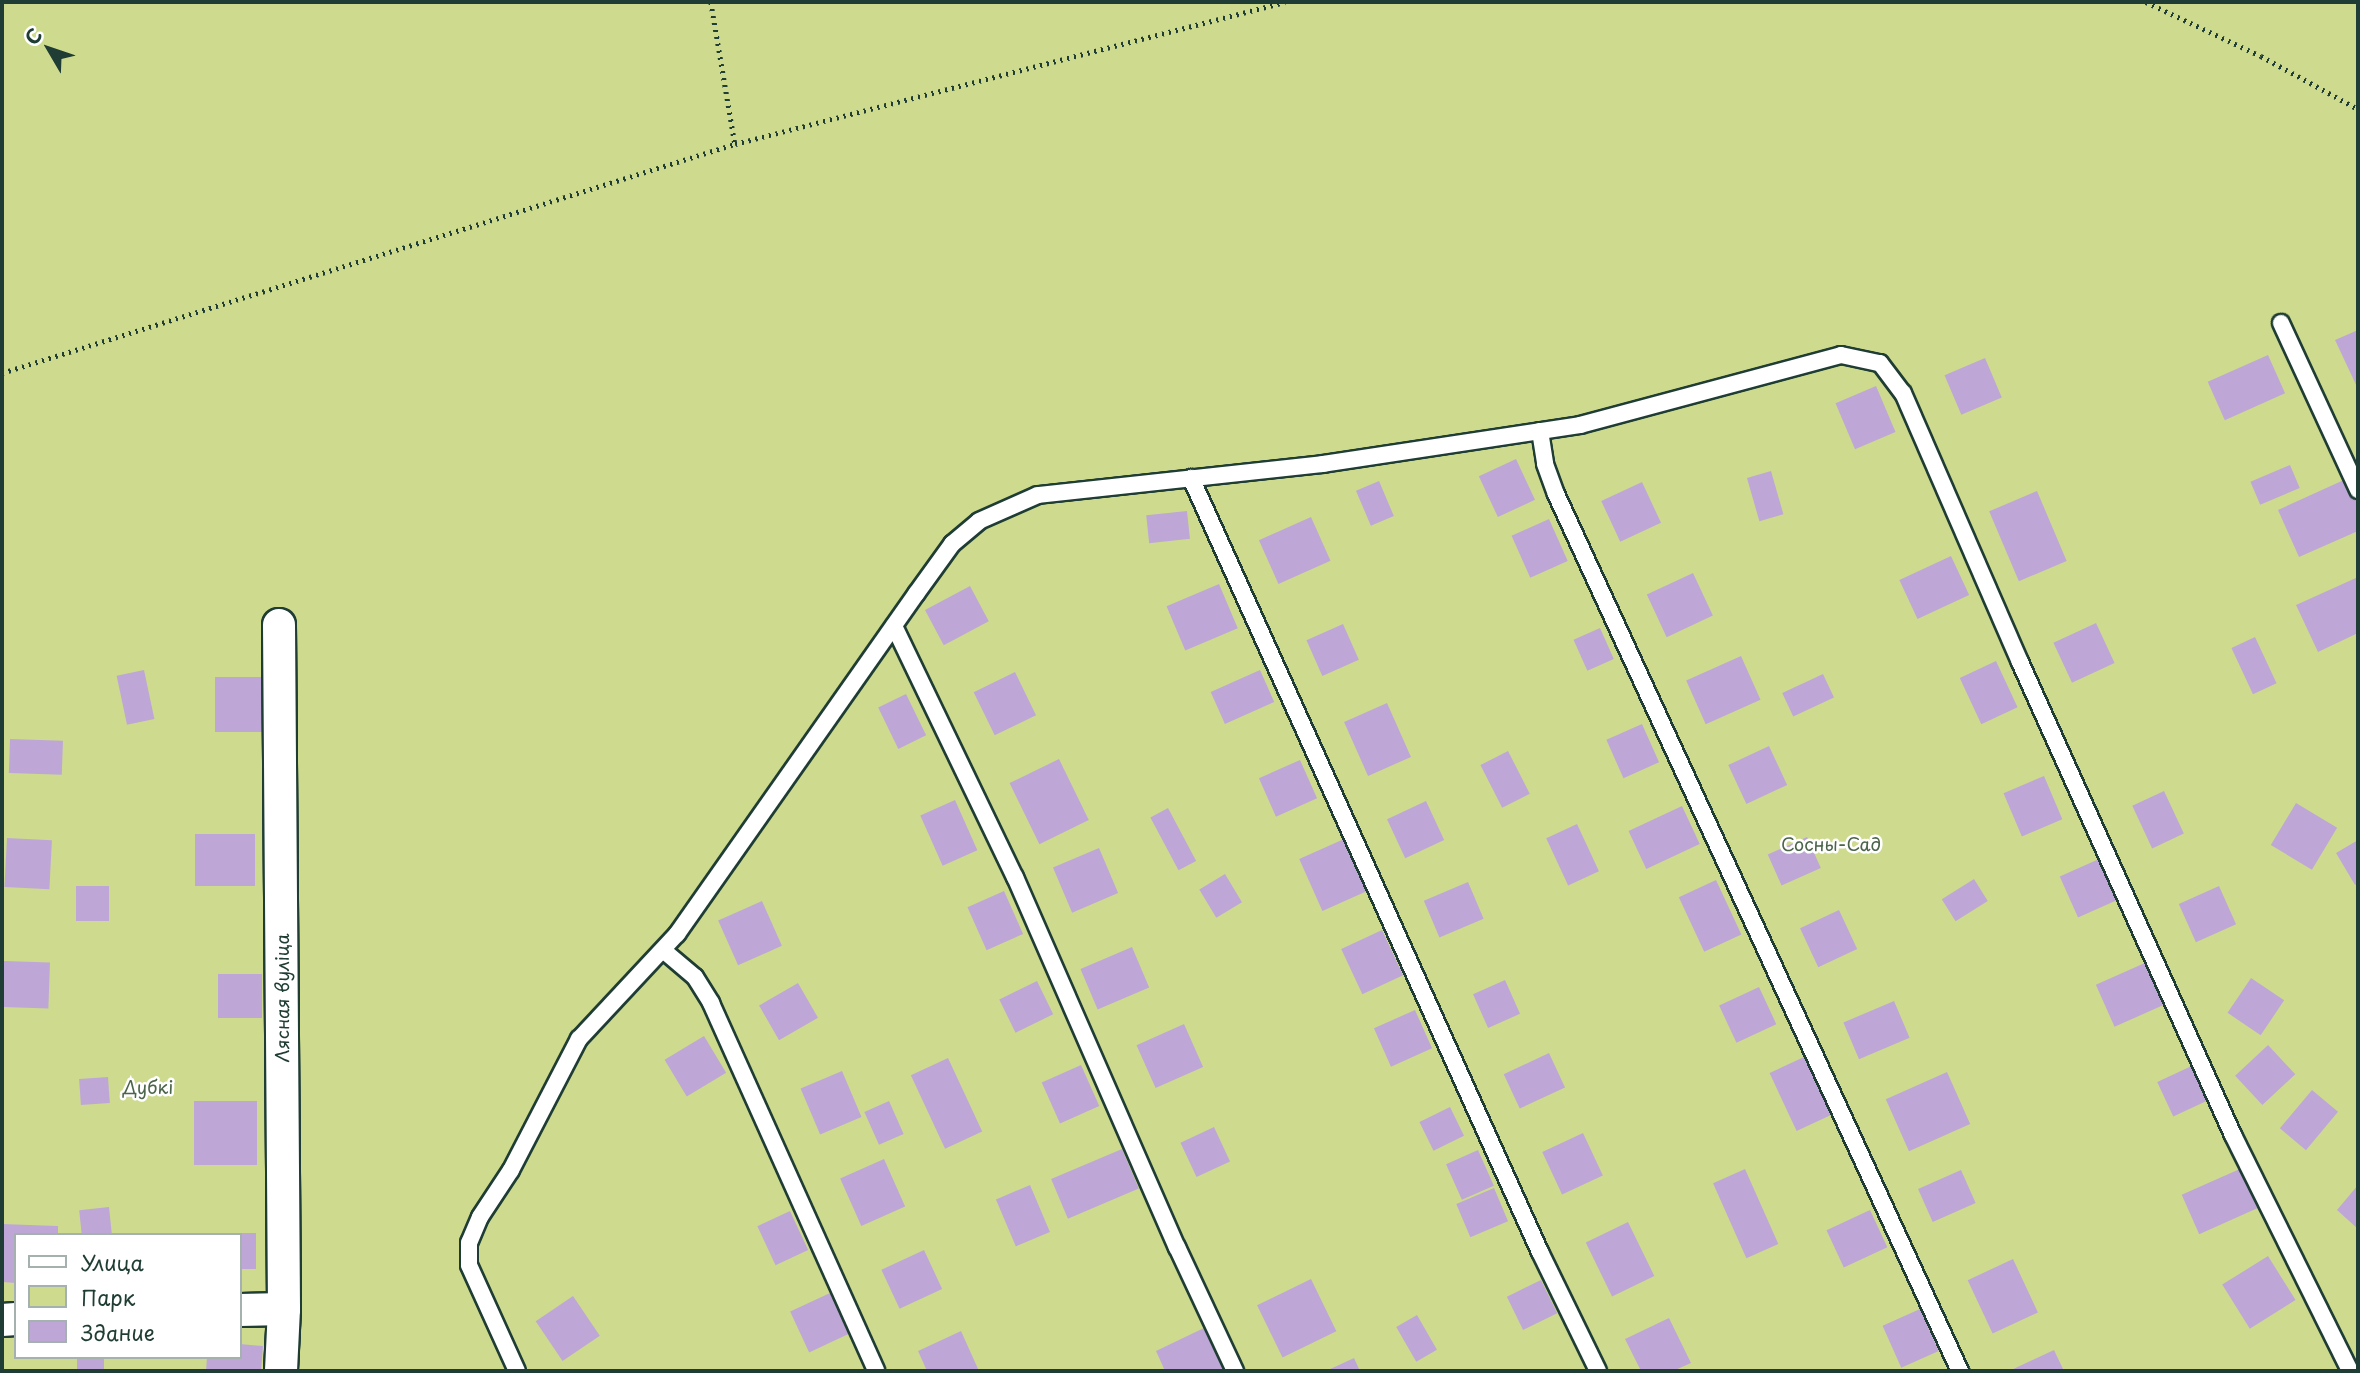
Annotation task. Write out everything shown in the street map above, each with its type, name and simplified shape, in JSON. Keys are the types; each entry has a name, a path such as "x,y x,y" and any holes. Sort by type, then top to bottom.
{"street":[{"name":"Лясная вуліца","path":"279,625 284,1309 281,1371"},
{"path":"242,1310 284,1309"}],"lane":[{"path":"2281,323 2358,490"},
{"path":"517,1371 469,1265 470,1243 480,1217 511,1170 579,1038 663,950 771,804 952,544 979,521 1038,495 1323,464 1580,425 1842,355 1880,363 1903,393 2020,662 2222,1110 2350,1371"},
{"path":"1540,431 1545,464 1556,494 1960,1371"},
{"path":"1191,478 1529,1227 1598,1371"},
{"path":"894,626 1015,877 1177,1247 1235,1371"},
{"path":"663,950 695,976 711,1003 876,1371"}],"path":[{"path":"711,2 735,144"},
{"path":"2,373 735,144 1285,2"},
{"path":"2146,2 2261,55 2358,109"}],"green space":[{"path":"2,2 2358,2 2358,1371 2,1371"}],"building":[{"path":"2358,330 2358,389 2335,340"},
{"path":"2268,355 2285,393 2225,420 2208,382"},
{"path":"1985,358 2002,398 1961,415 1944,375"},
{"path":"1876,386 1896,432 1855,449 1835,403"},
{"path":"1516,459 1535,500 1498,517 1479,476"},
{"path":"2290,465 2300,488 2260,505 2250,482"},
{"path":"1771,471 1783,514 1759,521 1747,478"},
{"path":"2346,479 2358,505 2358,531 2299,557 2278,510"},
{"path":"1379,481 1394,516 1371,526 1356,491"},
{"path":"1642,482 1661,523 1620,542 1601,501"},
{"path":"2037,491 2067,561 2019,581 1989,511"},
{"path":"1187,511 1190,539 1149,543 1146,515"},
{"path":"1311,517 1331,561 1278,584 1259,540"},
{"path":"1549,519 1568,561 1530,578 1512,536"},
{"path":"1951,556 1969,595 1918,619 1899,580"},
{"path":"1693,573 1713,616 1667,637 1647,595"},
{"path":"2358,577 2358,633 2318,652 2296,605"},
{"path":"1219,584 1238,628 1185,650 1167,606"},
{"path":"970,586 989,621 944,645 925,610"},
{"path":"2096,623 2115,663 2072,683 2053,643"},
{"path":"1343,624 1359,660 1322,676 1306,640"},
{"path":"1600,628 1614,659 1587,671 1574,640"},
{"path":"2255,637 2277,683 2253,694 2231,648"},
{"path":"1741,656 1761,700 1706,724 1686,680"},
{"path":"1996,661 2018,707 1981,724 1960,678"},
{"path":"144,670 154,719 127,725 117,676"},
{"path":"1260,670 1274,702 1225,724 1211,692"},
{"path":"1015,672 1036,715 995,735 974,692"},
{"path":"1823,674 1834,698 1793,717 1782,693"},
{"path":"215,677 264,677 264,732 215,732"},
{"path":"906,694 926,735 898,749 878,708"},
{"path":"1387,703 1411,757 1368,776 1344,722"},
{"path":"1642,724 1659,762 1623,778 1606,740"},
{"path":"10,739 63,741 62,775 9,773"},
{"path":"1769,746 1787,785 1746,804 1728,765"},
{"path":"1508,751 1530,794 1502,808 1480,765"},
{"path":"1059,759 1089,820 1039,844 1010,783"},
{"path":"1300,760 1317,798 1276,817 1259,778"},
{"path":"2044,776 2062,819 2022,836 2003,793"},
{"path":"2164,791 2184,834 2152,848 2132,806"},
{"path":"955,800 977,850 943,866 920,815"},
{"path":"1426,801 1444,840 1405,858 1387,819"},
{"path":"2296,803 2337,828 2312,870 2271,845"},
{"path":"1682,806 1700,844 1646,869 1629,831"},
{"path":"1168,808 1196,861 1179,870 1150,817"},
{"path":"1577,824 1599,871 1568,885 1546,838"},
{"path":"195,834 255,834 255,886 195,886"},
{"path":"1807,837 1821,868 1782,886 1768,854"},
{"path":"7,838 52,840 49,889 4,887"},
{"path":"1344,839 1367,891 1322,911 1299,859"},
{"path":"2358,840 2358,883 2355,885 2336,853"},
{"path":"1099,848 1118,893 1072,913 1053,868"},
{"path":"2099,859 2117,900 2078,918 2060,876"},
{"path":"1225,874 1242,902 1216,918 1199,889"},
{"path":"1974,879 1988,901 1956,921 1942,899"},
{"path":"1716,880 1741,934 1704,952 1679,897"},
{"path":"1468,882 1484,919 1439,938 1424,901"},
{"path":"76,886 109,886 109,921 76,921"},
{"path":"2219,886 2236,924 2196,942 2179,904"},
{"path":"1004,891 1023,934 987,950 967,907"},
{"path":"762,901 782,946 738,965 718,921"},
{"path":"1839,910 1857,949 1818,967 1800,928"},
{"path":"1382,930 1403,975 1362,994 1341,949"},
{"path":"1132,947 1149,988 1098,1009 1080,969"},
{"path":"4,961 50,963 48,1009 2,1007"},
{"path":"2147,962 2166,1004 2115,1027 2096,985"},
{"path":"218,974 262,974 262,1018 218,1018"},
{"path":"2251,978 2284,1000 2261,1035 2228,1013"},
{"path":"1505,980 1520,1014 1488,1028 1473,994"},
{"path":"1037,981 1053,1014 1015,1033 999,999"},
{"path":"798,983 818,1018 779,1040 759,1006"},
{"path":"1759,987 1776,1024 1736,1043 1719,1006"},
{"path":"1894,1001 1910,1038 1859,1059 1843,1022"},
{"path":"1415,1010 1432,1048 1391,1067 1374,1028"},
{"path":"1184,1024 1203,1067 1156,1088 1136,1045"},
{"path":"704,1036 726,1073 687,1097 665,1060"},
{"path":"2268,1045 2295,1074 2262,1105 2235,1076"},
{"path":"1549,1053 1565,1087 1520,1109 1504,1074"},
{"path":"1804,1057 1831,1115 1797,1131 1770,1073"},
{"path":"948,1058 982,1131 945,1149 911,1075"},
{"path":"2198,1063 2214,1097 2173,1116 2157,1082"},
{"path":"1081,1065 1099,1106 1060,1124 1042,1082"},
{"path":"842,1071 862,1117 820,1135 801,1089"},
{"path":"1947,1072 1970,1124 1909,1151 1886,1099"},
{"path":"108,1077 110,1103 81,1105 79,1079"},
{"path":"2312,1090 2338,1112 2306,1150 2280,1128"},
{"path":"194,1101 257,1101 257,1165 194,1165"},
{"path":"889,1101 904,1134 879,1145 864,1112"},
{"path":"1450,1107 1464,1136 1433,1151 1419,1122"},
{"path":"1214,1127 1230,1161 1197,1177 1180,1143"},
{"path":"1583,1133 1603,1176 1562,1195 1542,1152"},
{"path":"1122,1149 1139,1189 1068,1219 1051,1179"},
{"path":"1478,1150 1494,1186 1462,1200 1446,1164"},
{"path":"884,1159 905,1207 861,1226 840,1179"},
{"path":"2242,1168 2259,1207 2199,1234 2182,1195"},
{"path":"1745,1169 1778,1244 1746,1258 1713,1183"},
{"path":"1961,1170 1976,1203 1933,1222 1918,1189"},
{"path":"1030,1185 1050,1232 1016,1246 996,1199"},
{"path":"2358,1185 2358,1229 2337,1210"},
{"path":"1494,1188 1508,1221 1470,1237 1456,1204"},
{"path":"109,1207 112,1233 82,1233 79,1210"},
{"path":"1870,1210 1887,1247 1844,1267 1826,1230"},
{"path":"790,1211 808,1250 776,1265 757,1226"},
{"path":"1628,1222 1654,1276 1612,1297 1586,1243"},
{"path":"2,1224 58,1226 58,1233 14,1233 14,1283 2,1282"},
{"path":"242,1233 256,1233 256,1269 242,1269"},
{"path":"924,1250 942,1289 900,1309 881,1270"},
{"path":"2268,1256 2296,1300 2250,1329 2222,1285"},
{"path":"2013,1259 2038,1312 1993,1334 1968,1280"},
{"path":"1311,1279 1336,1331 1282,1357 1257,1305"},
{"path":"1541,1280 1557,1313 1523,1330 1507,1297"},
{"path":"830,1293 849,1334 809,1352 790,1312"},
{"path":"573,1296 600,1336 563,1361 536,1321"},
{"path":"1920,1309 1939,1351 1901,1368 1883,1326"},
{"path":"1417,1315 1437,1350 1416,1362 1396,1327"},
{"path":"1669,1318 1691,1363 1673,1371 1641,1371 1625,1339"},
{"path":"1206,1327 1226,1371 1165,1371 1156,1351"},
{"path":"961,1331 979,1371 927,1371 918,1351"},
{"path":"242,1344 263,1346 261,1371 206,1371 207,1359 242,1359"},
{"path":"2054,1350 2064,1371 2009,1371"},
{"path":"1354,1358 1360,1371 1326,1371"},
{"path":"77,1359 104,1359 104,1371 77,1371"}],"park label":[{"name":"Сосны-Сад","path":"1831,844"},
{"name":"Дубкі","path":"148,1087"}]}
